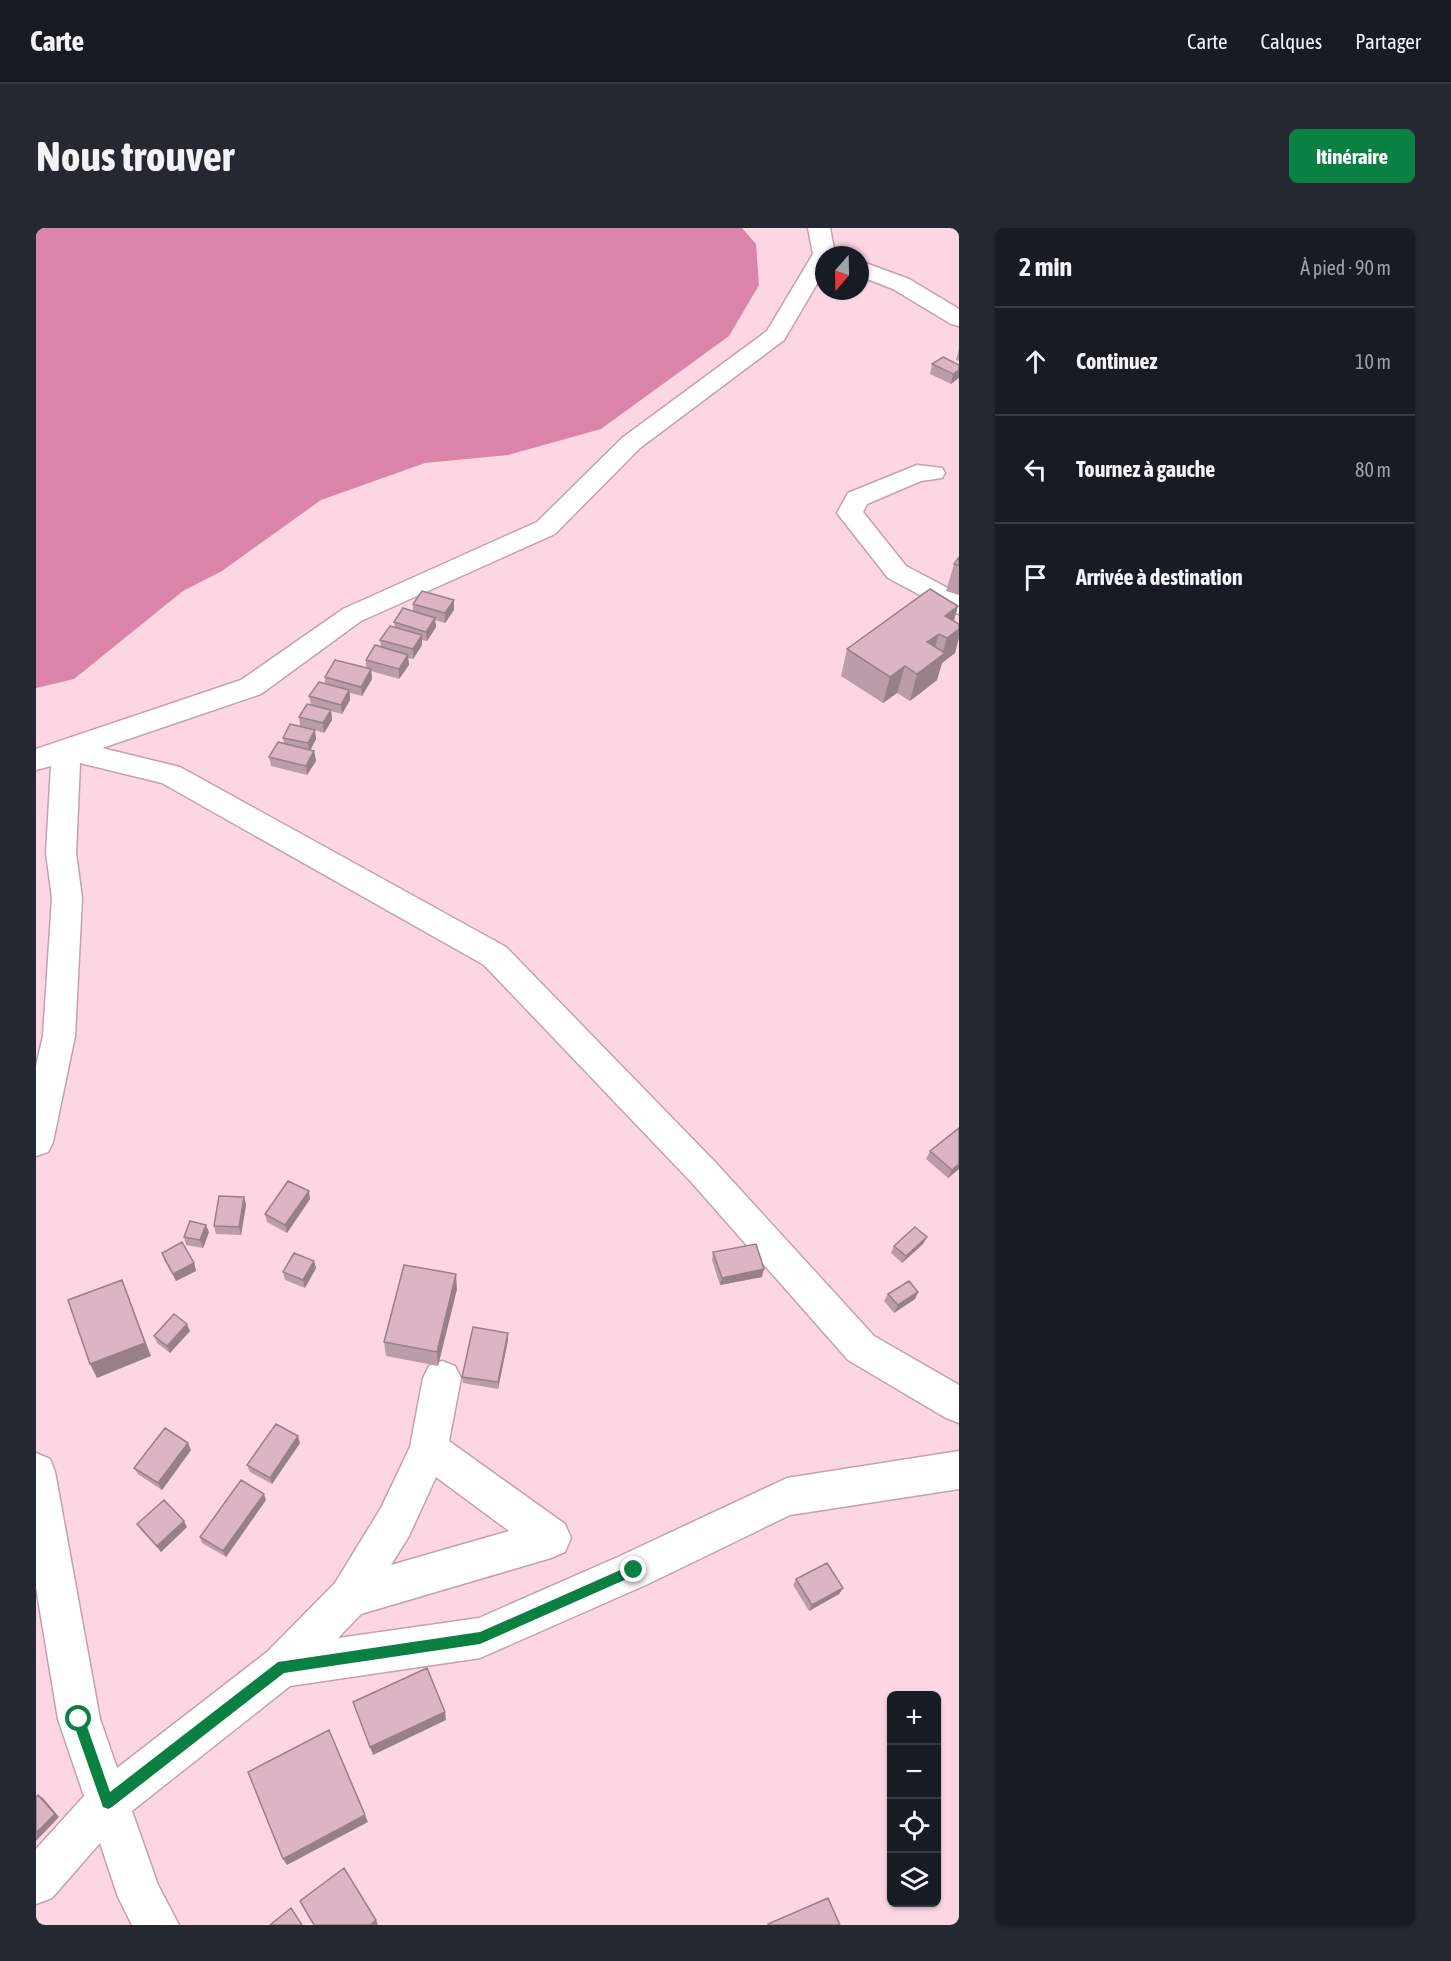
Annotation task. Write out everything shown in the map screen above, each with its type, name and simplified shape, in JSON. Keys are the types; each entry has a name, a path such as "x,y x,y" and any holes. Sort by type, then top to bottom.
{"street":[{"path":"819,228 823,246"},
{"path":"51,755 251,687 352,615 546,528 631,443 776,335 815,271"},
{"path":"869,272 901,284 959,319"},
{"path":"933,473 917,473 857,499 850,513 897,572 959,605"},
{"path":"36,1142 59,1036 67,898 51,755"},
{"path":"51,755 170,774 495,956 704,1173 861,1348 959,1404"},
{"path":"36,1882 108,1803 282,1667 349,1597 395,1522 429,1449 442,1378"},
{"path":"349,1597 550,1538 429,1449"},
{"path":"282,1667 480,1638 634,1570 787,1497 959,1470"},
{"path":"36,1472 79,1719 140,1897 157,1925"}],"shaded area":[{"path":"36,228 742,228 756,244 759,285 729,336 601,429 508,455 425,463 321,500 222,571 183,591 74,679 36,688"}],"building":[{"path":"943,357 959,365 959,370 953,374 932,364"},
{"path":"930,589 958,606 945,616 959,624 959,629 947,638 939,634 927,642 945,653 917,674 905,666 890,677 847,649"},
{"path":"422,591 454,600 445,613 413,604"},
{"path":"403,608 435,618 426,632 394,622"},
{"path":"390,626 422,635 413,649 380,640"},
{"path":"375,645 408,655 399,669 366,660"},
{"path":"335,660 371,669 361,687 325,677"},
{"path":"319,682 349,690 341,705 309,696"},
{"path":"307,704 331,710 323,723 299,717"},
{"path":"290,724 315,730 308,743 283,738"},
{"path":"278,742 314,751 306,766 269,757"},
{"path":"959,1128 959,1164 952,1170 930,1151"},
{"path":"288,1181 309,1191 285,1225 265,1214"},
{"path":"219,1196 244,1197 239,1227 214,1226"},
{"path":"190,1221 206,1225 200,1240 184,1237"},
{"path":"915,1227 927,1237 906,1256 894,1246"},
{"path":"182,1242 194,1263 173,1274 162,1253"},
{"path":"756,1244 764,1269 722,1278 713,1252"},
{"path":"294,1253 314,1261 303,1280 283,1272"},
{"path":"404,1265 456,1274 437,1352 384,1342"},
{"path":"122,1280 145,1343 90,1364 68,1300"},
{"path":"909,1281 918,1292 898,1305 888,1294"},
{"path":"174,1314 187,1324 167,1346 154,1336"},
{"path":"473,1327 508,1333 498,1382 462,1377"},
{"path":"276,1424 298,1436 270,1478 247,1465"},
{"path":"165,1428 188,1443 158,1483 134,1468"},
{"path":"241,1480 264,1494 223,1551 200,1537"},
{"path":"164,1500 184,1521 157,1546 137,1524"},
{"path":"827,1563 843,1588 812,1605 796,1579"},
{"path":"427,1668 445,1712 370,1747 353,1702"},
{"path":"329,1730 365,1815 283,1859 248,1772"},
{"path":"38,1795 55,1814 36,1833 36,1797"},
{"path":"344,1868 376,1920 370,1925 314,1925 300,1901"},
{"path":"828,1898 840,1925 768,1924"},
{"path":"291,1908 302,1925 270,1925"}],"route":[{"path":"79,1719 108,1803 282,1667 480,1638 634,1570"}]}
